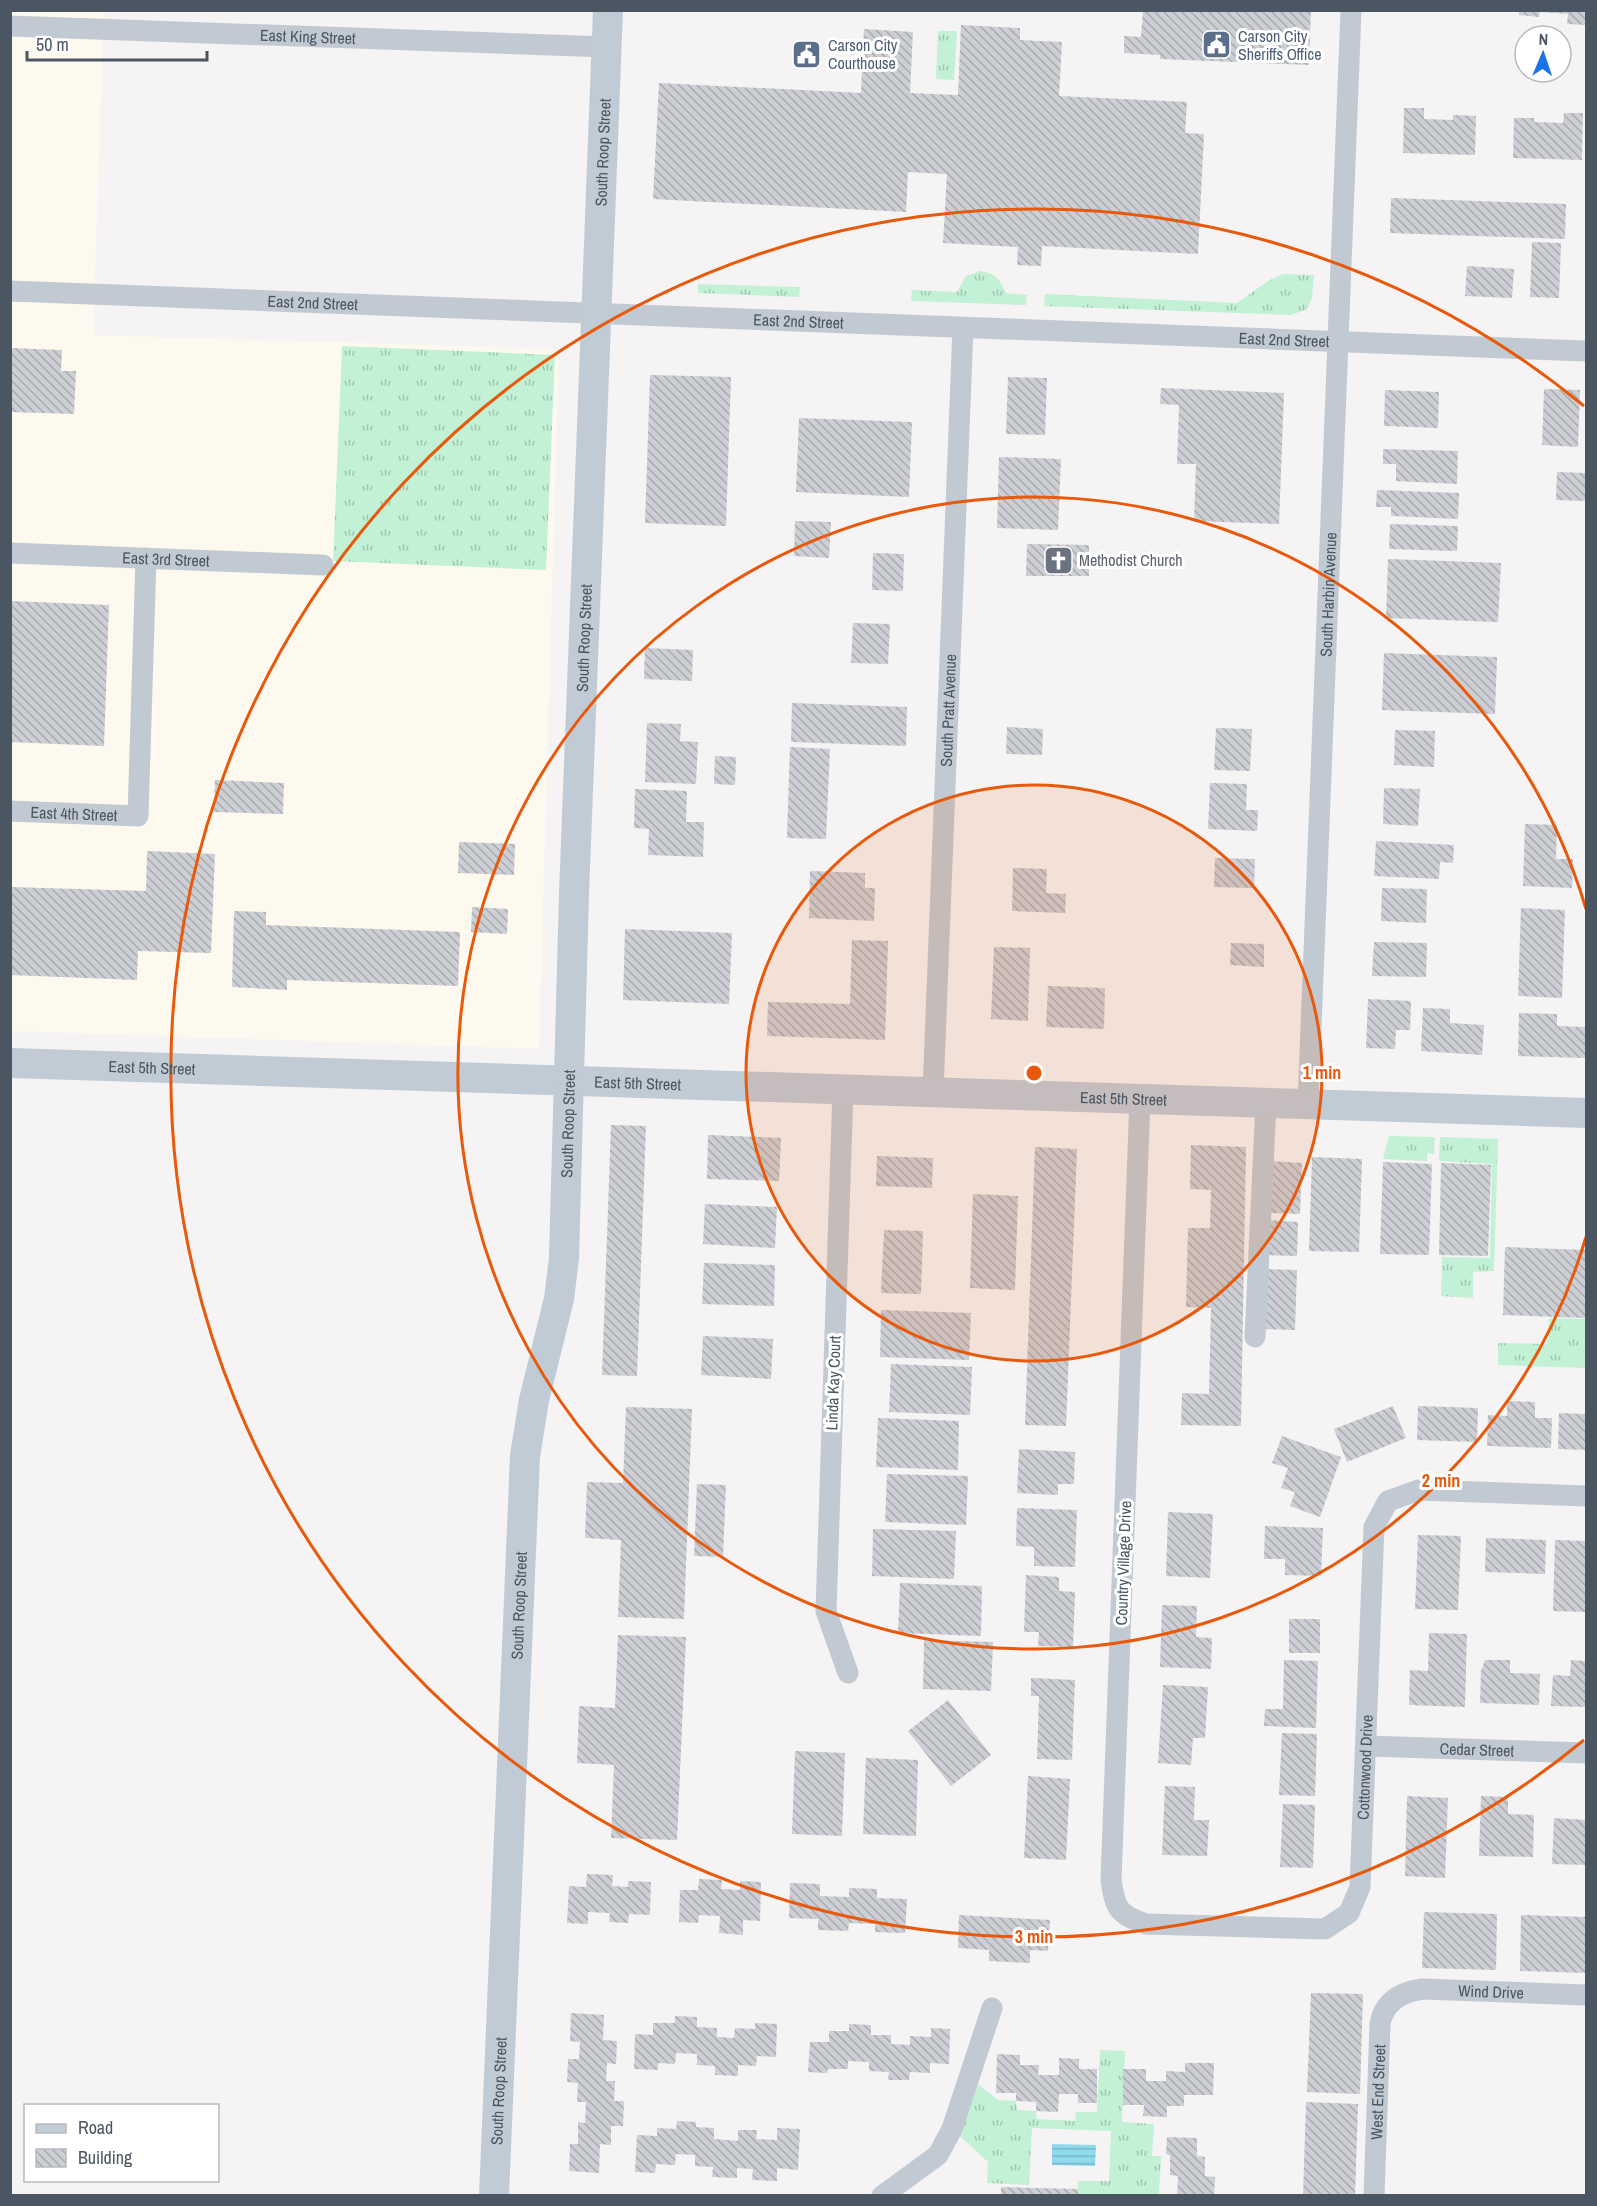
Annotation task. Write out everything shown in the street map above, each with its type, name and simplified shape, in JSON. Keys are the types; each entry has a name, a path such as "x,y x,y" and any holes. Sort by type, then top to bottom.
{"street":[{"name":"South Roop Street","path":"494,2196 525,1456 534,1400 555,1320 562,1280 566,1230 568,1080 608,10"},
{"name":"South Harbin Avenue","path":"1308,1104 1351,10"},
{"name":"East King Street","path":"10,26 607,47"},
{"name":"East 2nd Street","path":"10,291 1587,351"},
{"name":"South Pratt Avenue","path":"933,1092 963,328"},
{"name":"East 3rd Street","path":"10,553 323,566"},
{"name":"East 4th Street","path":"10,811 138,816 146,558"},
{"name":"East 5th Street","path":"10,1063 1587,1113"},
{"name":"Linda Kay Court","path":"843,1089 826,1611 848,1673"},
{"name":"Country Village Drive","path":"1140,1098 1111,1880 1114,1901 1127,1918 1146,1924 1232,1926"},
{"path":"1255,1337 1266,1102"},
{"name":"Cottonwood Drive","path":"1232,1926 1325,1929 1349,1913 1360,1887 1374,1527 1388,1501 1419,1490 1587,1496"},
{"name":"Cedar Street","path":"1366,1746 1587,1753"},
{"name":"Wind Drive","path":"1398,1997 1413,1990 1422,1989 1587,1995"},
{"name":"West End Street","path":"1374,2196 1380,2024 1387,2006 1398,1997"},
{"path":"882,2196 938,2155 952,2129 992,2008"}],"shaded area":[{"path":"11,11 104,11 93,335 559,349 539,1049 11,1031"}],"green space":[{"path":"938,31 957,31 954,80 936,79"},
{"path":"980,271 990,273 997,278 1006,293 1027,295 1026,305 911,301 912,290 957,292 966,276"},
{"path":"1283,274 1314,275 1312,298 1306,310 1290,315 1044,306 1045,294 1237,303 1268,281"},
{"path":"698,284 800,287 799,297 698,293"},
{"path":"342,346 555,355 546,570 333,561"},
{"path":"1389,1136 1435,1137 1434,1154 1427,1153 1427,1161 1383,1159"},
{"path":"1440,1137 1498,1139 1494,1271 1473,1272 1473,1298 1441,1296 1442,1257 1490,1258 1492,1164 1439,1161"},
{"path":"1549,1318 1586,1319 1586,1368 1498,1365 1498,1343 1547,1344"},
{"path":"1100,2050 1125,2051 1122,2122 1154,2124 1152,2156 1161,2156 1159,2195 1078,2195 1078,2181 1109,2181 1111,2131 1032,2128 1029,2185 987,2183 988,2162 960,2136 978,2084 998,2100 1016,2101 1017,2110 1036,2111 1037,2119 1076,2121 1075,2112 1097,2112"}],"water":[{"path":"1052,2144 1096,2145 1095,2166 1052,2165"}],"building":[{"name":"Carson City Sheriffs Office","path":"1143,10 1311,10 1309,65 1160,59 1160,55 1124,53 1124,36 1141,37"},
{"path":"1519,10 1540,10 1539,17 1519,15"},
{"path":"1541,10 1586,10 1586,25 1567,24 1568,14 1541,12"},
{"path":"961,25 1020,28 1020,40 1062,42 1059,96 1187,102 1185,133 1204,134 1198,254 1042,246 1041,266 1017,265 1018,247 943,243 947,174 908,172 906,212 653,199 659,83 861,93 864,29 913,32 910,93 958,95"},
{"path":"1404,108 1424,108 1424,119 1453,120 1453,115 1476,116 1475,155 1403,153"},
{"path":"1564,113 1583,113 1582,160 1513,158 1514,118 1534,118 1534,122 1563,123"},
{"path":"1391,198 1566,204 1565,239 1390,233"},
{"path":"1532,242 1561,243 1559,298 1530,297"},
{"path":"1467,266 1514,269 1512,298 1465,296"},
{"path":"10,348 62,350 61,371 76,371 74,414 10,412"},
{"path":"650,375 731,377 726,526 645,523"},
{"path":"1008,377 1047,378 1045,435 1006,434"},
{"path":"1161,388 1284,393 1279,524 1194,521 1196,464 1177,464 1179,405 1160,404"},
{"path":"1544,389 1580,390 1578,447 1542,445"},
{"path":"1385,390 1439,392 1438,428 1384,426"},
{"path":"799,418 912,422 909,497 796,492"},
{"path":"1383,449 1458,451 1457,484 1396,481 1396,464 1383,464"},
{"path":"999,457 1061,459 1058,530 997,528"},
{"path":"1557,472 1586,473 1586,501 1556,500"},
{"path":"1377,490 1459,493 1458,519 1391,516 1391,507 1376,507"},
{"path":"795,521 831,522 829,558 794,556"},
{"path":"1390,524 1458,526 1457,551 1389,549"},
{"name":"Methodist Church","path":"1027,544 1089,545 1089,576 1026,576"},
{"path":"873,553 904,554 903,591 872,590"},
{"path":"1388,559 1501,563 1498,622 1386,618"},
{"path":"10,601 109,605 104,746 10,742"},
{"path":"853,623 890,624 888,664 851,663"},
{"path":"645,648 693,650 692,681 644,679"},
{"path":"1384,653 1497,657 1495,714 1382,710"},
{"path":"792,703 907,707 906,746 791,742"},
{"path":"647,723 681,724 680,741 698,742 696,784 645,782"},
{"path":"1007,727 1043,729 1042,755 1006,754"},
{"path":"1216,728 1252,729 1250,771 1214,770"},
{"path":"1395,730 1435,731 1434,767 1394,765"},
{"path":"790,747 830,749 826,839 787,838"},
{"path":"715,756 736,757 735,785 714,784"},
{"path":"215,780 284,783 283,814 214,812"},
{"path":"1210,783 1247,784 1246,810 1258,810 1257,831 1208,829"},
{"path":"1384,788 1420,789 1418,826 1383,824"},
{"path":"635,789 687,791 686,822 704,822 703,857 648,855 649,829 634,828"},
{"path":"1525,824 1557,825 1556,859 1573,859 1572,888 1523,886"},
{"path":"1376,841 1454,845 1453,863 1440,862 1439,879 1374,876"},
{"path":"459,842 515,844 514,875 458,873"},
{"path":"147,851 215,854 211,953 138,951 137,980 10,975 10,887 146,891"},
{"path":"1215,858 1255,859 1254,888 1214,887"},
{"path":"1013,868 1047,869 1046,893 1066,894 1065,913 1012,911"},
{"path":"810,871 865,873 865,888 875,888 874,921 809,918"},
{"path":"1382,888 1427,889 1426,923 1381,921"},
{"path":"472,907 508,909 507,934 471,932"},
{"path":"1521,908 1565,910 1562,998 1518,996"},
{"path":"234,911 266,912 266,925 460,932 458,986 287,980 287,990 232,987"},
{"path":"625,929 732,933 729,1004 623,1000"},
{"path":"852,940 888,941 885,1040 767,1036 768,1002 850,1004"},
{"path":"1374,942 1427,943 1426,977 1372,976"},
{"path":"1231,943 1264,944 1264,967 1230,965"},
{"path":"994,947 1030,948 1028,1021 991,1019"},
{"path":"1048,986 1105,988 1104,1029 1046,1027"},
{"path":"1368,999 1411,1001 1410,1030 1396,1030 1395,1049 1366,1048"},
{"path":"1423,1008 1450,1009 1450,1023 1484,1025 1482,1055 1421,1051"},
{"path":"1519,1013 1557,1014 1557,1026 1586,1027 1586,1058 1518,1056"},
{"path":"611,1125 646,1126 637,1376 602,1375"},
{"path":"708,1135 781,1138 779,1181 707,1179"},
{"path":"1191,1145 1246,1147 1241,1426 1181,1425 1182,1393 1209,1394 1211,1308 1186,1307 1188,1228 1210,1228 1211,1190 1190,1189"},
{"path":"1035,1147 1077,1149 1066,1426 1025,1425"},
{"path":"877,1156 933,1158 932,1188 876,1186"},
{"path":"1312,1157 1362,1159 1359,1252 1309,1251"},
{"path":"1271,1161 1302,1163 1300,1214 1269,1213"},
{"path":"1383,1162 1432,1164 1429,1255 1380,1254"},
{"path":"1441,1163 1491,1165 1488,1256 1439,1255"},
{"path":"973,1194 1018,1196 1015,1290 970,1288"},
{"path":"705,1204 777,1207 775,1248 703,1244"},
{"path":"1264,1220 1298,1222 1297,1256 1263,1255"},
{"path":"884,1230 923,1231 921,1294 881,1293"},
{"path":"1505,1247 1586,1250 1586,1318 1503,1315"},
{"path":"704,1263 775,1265 774,1306 702,1304"},
{"path":"1261,1269 1297,1270 1295,1330 1259,1329"},
{"path":"881,1310 971,1313 969,1360 880,1357"},
{"path":"703,1336 773,1339 771,1379 701,1375"},
{"path":"891,1364 972,1367 970,1415 889,1412"},
{"path":"1507,1401 1535,1402 1535,1418 1552,1418 1551,1448 1487,1446 1488,1415 1507,1416"},
{"path":"1393,1406 1406,1438 1347,1462 1334,1429"},
{"path":"1418,1406 1478,1408 1477,1442 1417,1440"},
{"path":"626,1407 692,1409 684,1619 618,1617 621,1540 585,1538 587,1482 623,1483"},
{"path":"1559,1413 1586,1414 1586,1450 1558,1449"},
{"path":"878,1418 959,1421 958,1470 876,1467"},
{"path":"1282,1436 1341,1457 1320,1517 1290,1506 1295,1492 1281,1488 1288,1468 1272,1463"},
{"path":"1019,1449 1075,1452 1074,1484 1058,1484 1058,1495 1017,1493"},
{"path":"887,1474 968,1476 966,1525 885,1522"},
{"path":"697,1484 726,1485 723,1557 694,1556"},
{"path":"1017,1508 1077,1510 1075,1567 1034,1566 1034,1547 1016,1546"},
{"path":"1168,1512 1213,1514 1210,1578 1166,1576"},
{"path":"1265,1526 1323,1528 1321,1576 1285,1575 1285,1559 1264,1559"},
{"path":"873,1529 956,1531 954,1579 872,1576"},
{"path":"1418,1535 1461,1536 1458,1610 1415,1609"},
{"path":"1486,1538 1546,1540 1545,1574 1485,1572"},
{"path":"1555,1540 1586,1541 1586,1612 1553,1611"},
{"path":"1026,1575 1059,1577 1059,1591 1075,1592 1073,1647 1038,1646 1039,1632 1024,1632"},
{"path":"900,1583 982,1586 981,1636 898,1633"},
{"path":"1162,1605 1197,1606 1196,1637 1212,1638 1211,1669 1160,1667"},
{"path":"1289,1619 1320,1619 1320,1653 1289,1653"},
{"path":"1429,1633 1467,1634 1465,1707 1409,1705 1410,1670 1428,1671"},
{"path":"618,1635 686,1637 677,1840 611,1838 614,1765 577,1763 579,1706 615,1708"},
{"path":"924,1640 993,1642 991,1691 923,1689"},
{"path":"1284,1660 1318,1661 1316,1728 1264,1726 1265,1709 1283,1709"},
{"path":"1485,1660 1510,1660 1510,1673 1540,1674 1539,1705 1480,1703 1481,1671"},
{"path":"1571,1660 1586,1661 1586,1707 1551,1706 1553,1675 1570,1676"},
{"path":"1031,1678 1075,1680 1072,1760 1037,1759 1039,1696 1031,1696"},
{"path":"1163,1685 1208,1687 1205,1738 1193,1738 1191,1765 1158,1763"},
{"path":"948,1700 991,1755 951,1786 908,1731"},
{"path":"1282,1733 1317,1734 1315,1796 1279,1795"},
{"path":"795,1751 845,1753 842,1836 792,1834"},
{"path":"866,1758 918,1760 916,1836 863,1834"},
{"path":"1028,1776 1070,1779 1066,1860 1024,1858"},
{"path":"1165,1786 1195,1787 1194,1820 1209,1820 1207,1856 1162,1855"},
{"path":"1407,1796 1448,1798 1445,1878 1405,1876"},
{"path":"1481,1796 1508,1797 1508,1814 1534,1815 1533,1857 1479,1856"},
{"path":"1283,1804 1315,1805 1313,1868 1280,1867"},
{"path":"1554,1818 1586,1820 1586,1865 1552,1864"},
{"path":"587,1874 613,1875 612,1886 628,1887 628,1881 651,1882 650,1915 629,1914 628,1923 609,1922 610,1913 588,1912 588,1924 567,1923 569,1886 586,1887"},
{"path":"699,1879 722,1880 721,1889 740,1890 740,1881 761,1882 760,1921 743,1920 743,1935 719,1933 720,1916 699,1915 698,1923 679,1922 680,1890 698,1890"},
{"path":"790,1883 820,1884 820,1896 849,1897 849,1888 877,1889 877,1898 907,1899 905,1933 875,1932 875,1924 849,1923 848,1931 818,1930 818,1919 789,1918"},
{"path":"1424,1912 1497,1914 1496,1970 1422,1968"},
{"path":"959,1915 1050,1920 1048,1951 1030,1950 1030,1963 989,1961 989,1950 958,1948"},
{"path":"1521,1915 1586,1917 1586,1973 1520,1971"},
{"path":"1311,1993 1363,1994 1360,2094 1307,2092"},
{"path":"571,2013 604,2015 603,2040 617,2041 616,2064 607,2063 606,2081 615,2081 614,2101 624,2101 623,2126 611,2126 611,2145 600,2144 599,2173 569,2171 570,2144 578,2144 578,2122 585,2123 586,2102 577,2102 578,2083 567,2082 568,2059 579,2059 580,2042 570,2041"},
{"path":"675,2016 697,2017 697,2027 717,2028 717,2037 734,2038 735,2028 755,2029 755,2023 777,2024 776,2057 757,2056 756,2066 738,2065 738,2076 715,2075 715,2066 697,2065 697,2054 676,2053 675,2064 658,2063 658,2070 634,2069 635,2034 653,2035 653,2023 675,2023"},
{"path":"849,2024 871,2025 871,2035 891,2035 891,2044 910,2045 910,2036 931,2037 931,2028 950,2029 949,2064 930,2063 930,2073 910,2072 909,2080 888,2080 889,2072 869,2071 869,2062 848,2061 848,2069 828,2069 827,2073 808,2072 810,2042 829,2042 829,2031 849,2031"},
{"path":"997,2054 1020,2055 1020,2065 1039,2065 1038,2075 1059,2075 1059,2058 1079,2059 1079,2069 1097,2069 1097,2103 1078,2103 1078,2094 1059,2094 1058,2112 1036,2111 1036,2102 1016,2101 1016,2093 996,2093"},
{"path":"1185,2063 1214,2063 1213,2095 1184,2095 1184,2106 1167,2106 1167,2117 1143,2116 1144,2105 1123,2105 1123,2069 1146,2069 1146,2081 1166,2081 1166,2071 1185,2072"},
{"path":"1306,2102 1358,2104 1355,2196 1303,2196"},
{"path":"677,2121 696,2122 696,2127 714,2128 714,2139 738,2141 738,2130 757,2130 756,2139 777,2140 777,2128 800,2129 798,2170 777,2168 777,2181 752,2180 753,2169 737,2168 737,2178 712,2177 713,2167 695,2166 695,2155 676,2154 675,2165 656,2164 655,2173 635,2172 637,2135 657,2136 657,2128 676,2129"},
{"path":"1167,2137 1197,2138 1197,2156 1205,2157 1205,2176 1215,2177 1214,2196 1177,2196 1178,2176 1170,2175 1170,2155 1166,2154"},
{"path":"1001,2187 1078,2189 1078,2196 1001,2196"}],"place":[{"name":"Carson City Sheriffs Office","path":"1217,45"},
{"name":"Carson City Courthouse","path":"807,54"},
{"name":"Methodist Church","path":"1058,560"}]}
